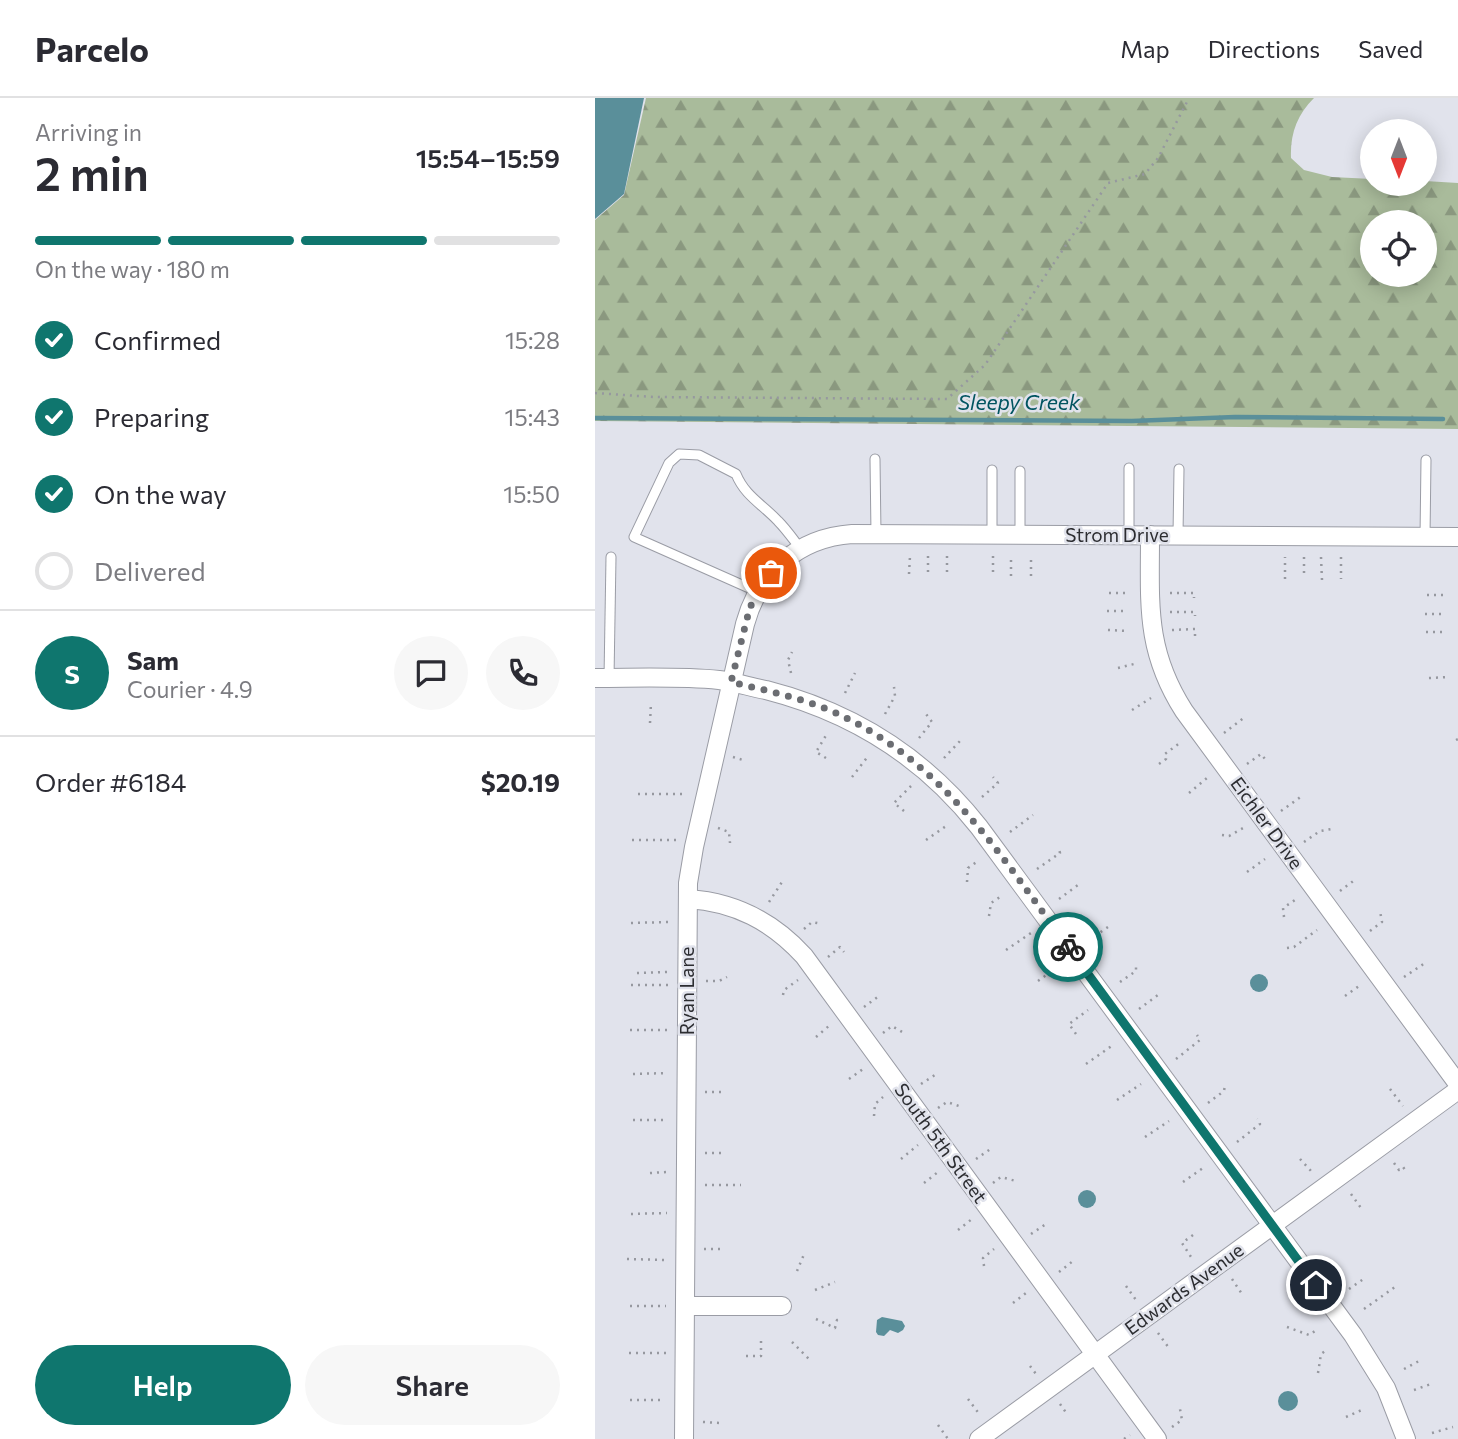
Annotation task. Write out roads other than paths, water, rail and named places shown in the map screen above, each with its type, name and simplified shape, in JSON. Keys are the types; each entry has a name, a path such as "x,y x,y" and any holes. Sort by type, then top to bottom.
{"street":[{"name":"Strom Drive","path":"783,560 817,540 837,535 1458,537"},
{"name":"Eichler Drive","path":"1150,535 1151,622 1157,657 1169,686 1458,1084"},
{"name":"Ryan Lane","path":"684,1439 688,899 694,847 747,616 758,592 783,560"},
{"path":"602,678 731,682 801,700 845,718 904,753 946,789 979,827 1357,1341 1386,1388 1406,1439"},
{"name":"South 5th Street","path":"688,899 714,902 744,911 773,926 797,947 1157,1439"},
{"name":"Edwards Avenue","path":"979,1439 1458,1090"},
{"path":"685,1306 782,1306"}],"lane":[{"path":"758,592 634,537 669,463 679,454 699,455 736,474 740,486 780,522 800,548"},
{"path":"875,459 876,534"},
{"path":"1425,537 1426,460"},
{"path":"1129,468 1129,535"},
{"path":"1178,535 1179,469"},
{"path":"992,470 992,534"},
{"path":"1020,471 1020,534"},
{"path":"602,678 611,557"}],"water":[{"path":"595,98 644,98 624,194 595,219"},
{"path":"1259,974 1265,977 1268,983 1265,989 1259,992 1253,989 1250,983 1253,977"},
{"path":"1087,1190 1093,1193 1096,1199 1093,1205 1087,1208 1081,1205 1078,1199 1081,1193"},
{"path":"882,1317 902,1321 905,1326 903,1330 898,1333 890,1330 884,1336 878,1335 877,1320"},
{"path":"1288,1391 1295,1394 1298,1401 1295,1408 1288,1411 1281,1408 1278,1401 1281,1394"}],"waterway":[{"name":"Sleepy Creek","path":"595,418 1132,421 1235,417 1443,419"}]}
